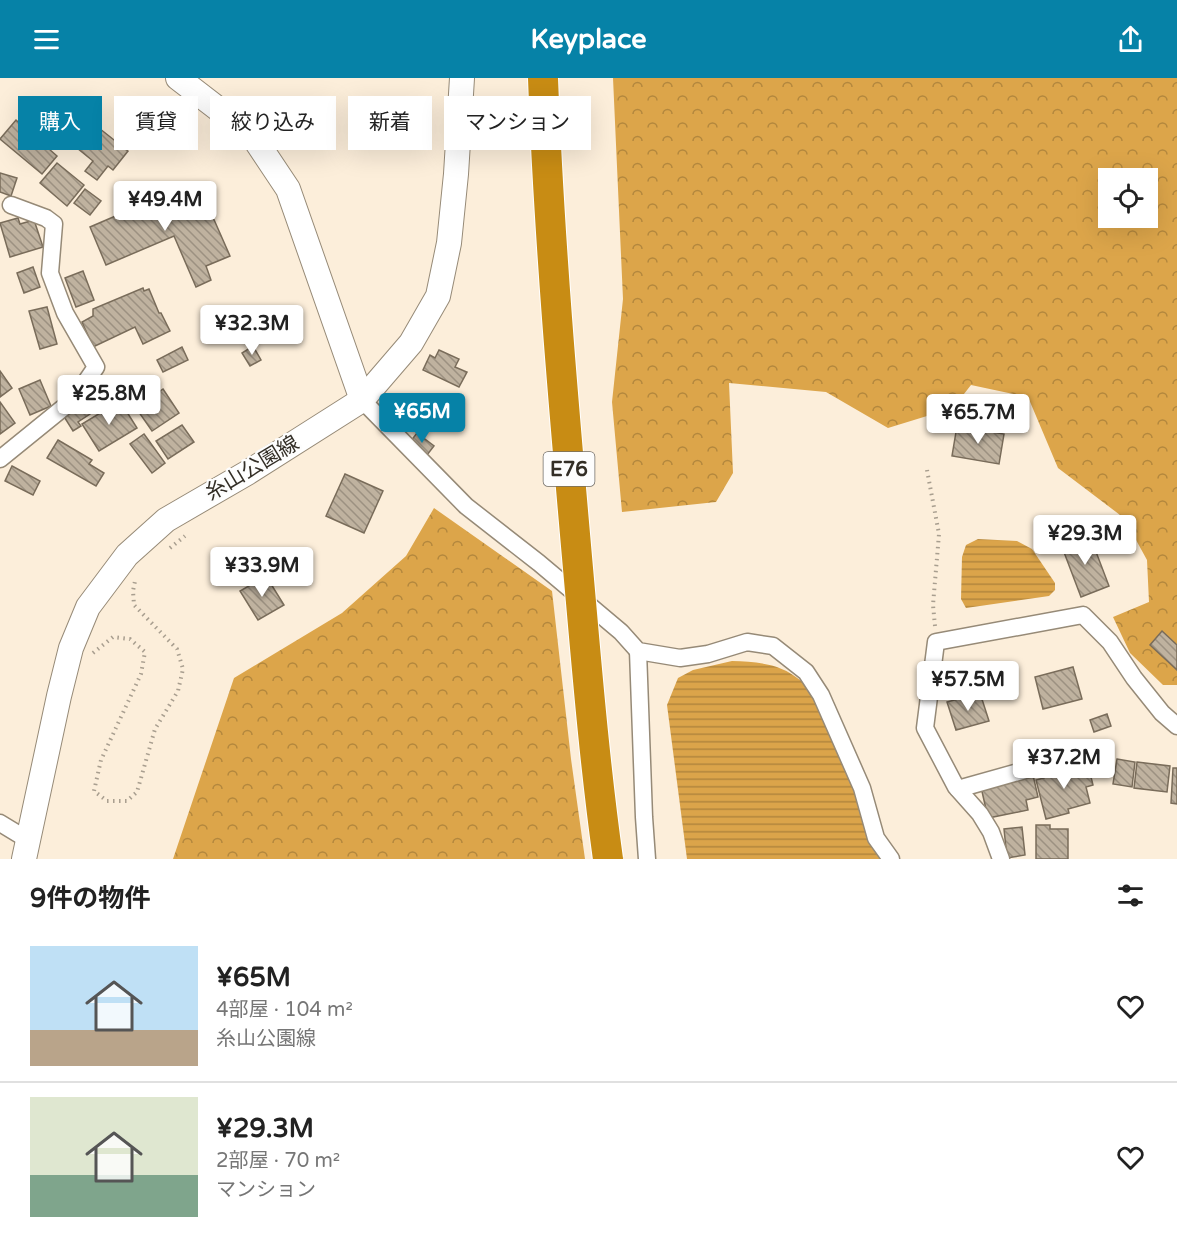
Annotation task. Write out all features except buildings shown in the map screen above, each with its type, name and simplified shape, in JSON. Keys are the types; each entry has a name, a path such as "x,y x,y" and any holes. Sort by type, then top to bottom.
{"highway":[{"name":"E76","path":"543,78 569,465 592,726 608,859"}],"main road":[{"path":"178,78 252,135 288,189 362,400"},
{"name":"糸山公園線","path":"26,849 71,648 87,608 127,555 166,519 247,472 362,400 411,343 438,296 449,243 462,78"}],"street":[{"path":"0,459 75,399 96,367 65,313 50,273 54,224 46,218 11,205"},
{"path":"362,400 466,506 549,571 621,632 638,651 680,658 708,654 747,642 773,646 806,672 821,695 862,788 876,838 891,859"},
{"path":"1001,859 991,832 980,814 958,789 925,728 936,642 1083,615 1110,642 1134,678 1162,713 1177,726"},
{"path":"638,651 647,859"},
{"path":"958,789 1050,764"},
{"path":"0,823 26,849"}],"path":[{"path":"927,470 939,534 933,605 936,642"},
{"path":"162,554 187,534"},
{"path":"90,660 94,652 113,637 130,639 145,652 141,674 101,760 94,791 107,801 127,801 137,792 155,729 178,691 183,669 177,649 134,604 133,591 136,575"}],"green space":[{"path":"613,78 1177,78 1177,685 1163,685 1130,653 1113,617 1149,602 1147,560 1124,518 1058,468 1028,397 971,385 953,408 888,428 826,392 729,383 733,473 716,502 622,512 612,402 623,299"},
{"path":"434,508 552,591 585,859 173,859 234,678 342,613 406,556"}],"shaded area":[{"path":"978,539 1017,541 1032,549 1055,583 1055,590 1049,596 966,608 961,599 962,557 966,545"},
{"path":"732,661 776,667 792,674 805,685 866,807 882,859 687,859 667,705 678,678 693,670"}]}
